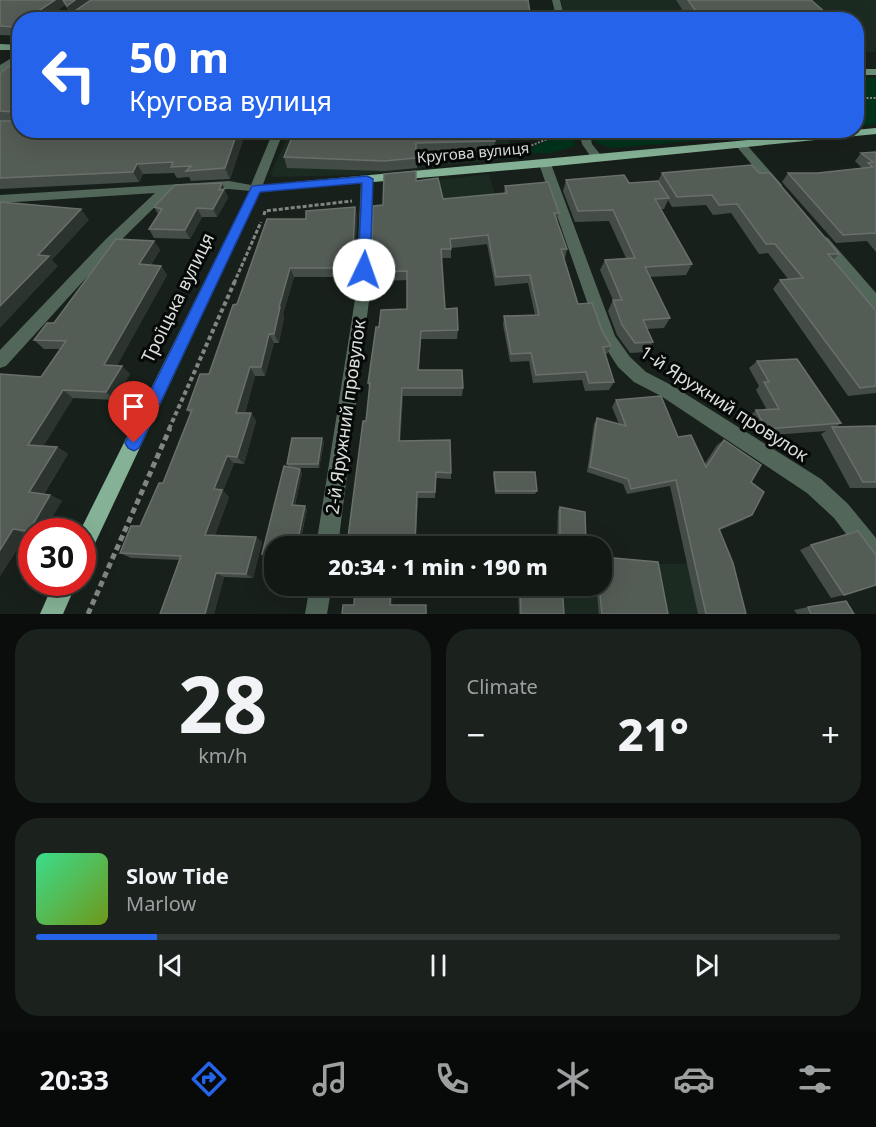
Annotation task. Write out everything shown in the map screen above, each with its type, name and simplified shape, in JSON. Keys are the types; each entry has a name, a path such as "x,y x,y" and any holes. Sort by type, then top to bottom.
{"main road":[{"name":"Кругова вулиця","path":"256,189 808,138"},
{"name":"Троїцька вулиця","path":"96,520 256,189"},
{"path":"51,614 59,596"}],"street":[{"path":"83,12 100,0"},
{"name":"Троїцька вулиця","path":"256,189 259,175 276,138"},
{"path":"583,138 597,158"},
{"path":"741,145 786,198"},
{"name":"1-й Яружний провулок","path":"545,164 608,339 624,362 640,376 814,486 841,511 876,555"},
{"name":"2-й Яружний провулок","path":"328,536 363,293 367,179"},
{"name":"Кругова вулиця","path":"0,199 166,190 229,184 256,189"},
{"path":"0,361 111,242 166,190"},
{"path":"816,233 876,303"},
{"path":"316,614 319,596"}],"path":[{"path":"523,149 550,138"},
{"path":"88,614 266,211 367,199"}],"shaded area":[{"path":"561,0 876,0 876,52 864,52 864,12 564,12"},
{"path":"287,138 507,138 514,158 357,175 273,177 271,173"},
{"path":"489,174 509,243 443,249 442,196 437,180"},
{"path":"654,564 687,564 737,614 519,614 518,596 612,596 612,581"}],"green space":[{"path":"864,77 876,78 876,124 864,125"},
{"path":"594,138 728,138 613,148 596,143"},
{"path":"574,139 575,146 551,153 528,153 526,150 549,140"}],"building":[{"path":"0,0 55,0 37,12 12,12 12,27 0,26"},
{"path":"63,0 75,0 67,6"},
{"path":"91,0 528,0 530,12 73,12"},
{"path":"688,0 811,0 825,12 696,12"},
{"path":"12,64 12,112 0,111 0,73"},
{"path":"0,121 12,121 12,138 235,138 225,168 186,171 191,166 171,167 173,162 137,164 133,172 0,178"},
{"path":"292,138 495,138 495,141 416,143 416,158 384,161 284,157"},
{"path":"876,152 876,234 843,235 788,173 818,173 873,167 868,163 873,162 861,153"},
{"path":"752,165 759,173 770,173 839,254 828,254 876,311 876,386 860,388 780,280 803,278 775,244 766,244 737,204 719,205 712,195 677,197 662,173"},
{"path":"416,171 416,181 438,178 443,199 507,193 505,186 548,182 559,213 554,213 567,249 561,249 578,304 592,303 602,331 611,346 603,347 614,382 589,383 586,372 536,375 531,353 511,354 504,316 539,315 530,275 496,277 488,235 450,239 451,249 441,249 445,309 457,308 458,330 421,331 418,370 462,370 463,388 402,388 399,441 450,440 451,473 436,472 435,492 417,492 415,536 348,536 363,421 366,421 370,383 368,383 376,327 379,327 381,310 407,309 407,271 383,272 383,268 371,268 373,206 383,205 384,174"},
{"path":"624,175 629,183 658,181 669,198 655,199 692,264 645,267 670,318 643,320 653,342 635,343 622,325 613,300 622,300 605,260 635,258 613,210 578,211 566,180"},
{"path":"222,183 219,190 224,189 213,209 197,208 185,230 149,229 162,209 154,207 175,185"},
{"path":"0,202 81,209 38,255 49,256 0,306"},
{"path":"355,207 352,268 290,268 274,334 269,334 261,367 250,367 236,413 251,413 237,457 227,456 214,489 222,490 205,535 256,537 246,574 216,573 205,614 160,614 181,556 120,553 131,526 140,526 159,483 163,483 192,410 187,410 200,374 209,374 267,219 306,219 306,211"},
{"path":"116,239 154,241 139,264 161,266 104,365 122,366 106,392 63,390 28,445 57,447 29,492 50,495 37,518 18,518 18,530 13,529 0,550 0,374 41,377 66,341 34,340 47,323 54,323"},
{"path":"797,359 841,423 766,429 756,410 779,409 764,382 769,382 757,361"},
{"path":"661,396 678,437 691,435 706,467 724,440 761,465 751,482 764,492 752,515 719,529 733,563 746,614 706,614 676,480 631,489 628,479 590,467 597,418 626,426 616,400"},
{"path":"876,426 876,482 863,482 832,427"},
{"path":"292,438 322,438 318,464 287,464"},
{"path":"284,466 300,469 292,505 305,506 299,536 266,536"},
{"path":"494,472 535,472 537,491 496,491"},
{"path":"560,507 585,512 586,536 560,536"},
{"path":"858,531 876,555 876,585 844,595 811,545"},
{"path":"612,558 658,562 668,614 602,614 600,596 612,596"},
{"path":"354,596 390,596 390,605 426,605 426,614 342,614 343,605 354,605"},
{"path":"520,596 563,596 564,614 521,614"},
{"path":"846,601 854,614 811,614 808,607"}],"route":[{"path":"134,443 256,189 367,179 364,270"}]}
